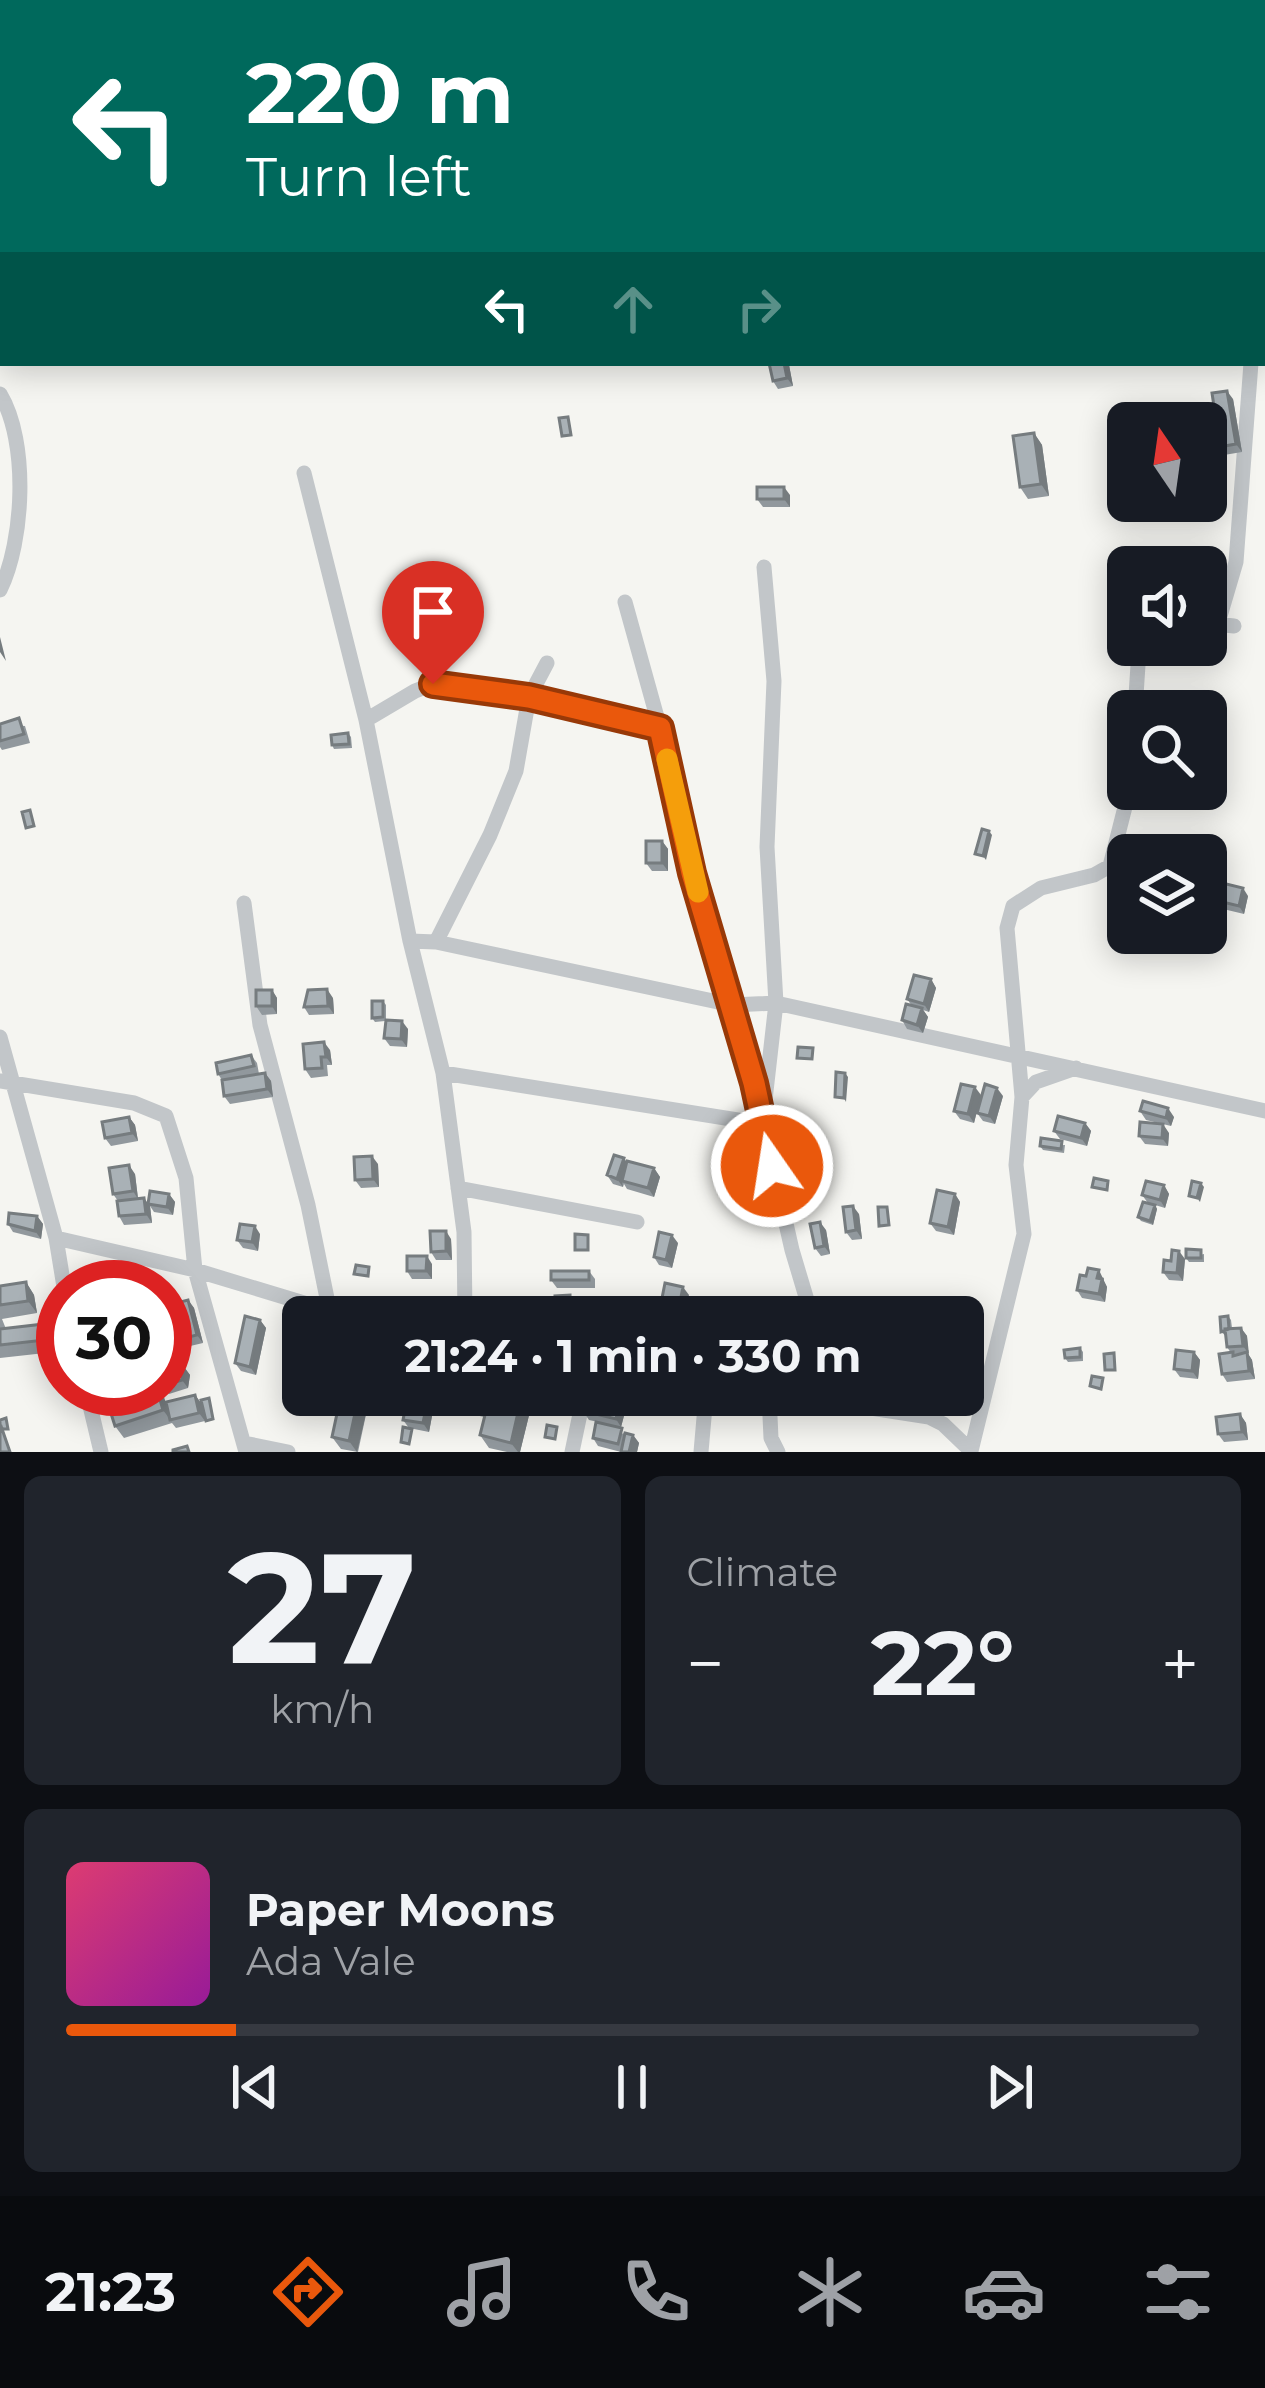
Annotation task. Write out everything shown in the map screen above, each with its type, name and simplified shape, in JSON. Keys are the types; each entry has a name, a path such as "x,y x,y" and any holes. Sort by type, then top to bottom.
{"street":[{"path":"1227,593 1242,512 1251,366"},
{"path":"0,394 9,408 17,441 19,511 7,540 0,590"},
{"path":"304,473 365,719 410,941 443,1073 464,1232 465,1296"},
{"path":"763,1124 776,1004 766,847 774,681 764,567"},
{"path":"625,602 660,728 692,873 732,1005 807,1296"},
{"path":"436,943 517,771 529,697 547,663"},
{"path":"365,719 433,684 529,697 660,728"},
{"path":"972,1452 1024,1234 1016,1165 1022,1097 1007,928 1013,906 1041,888 1109,866 1124,810"},
{"path":"244,903 260,1024 308,1205 327,1296"},
{"path":"410,941 732,1005 776,1004 1265,1111"},
{"path":"0,1037 7,1082 60,1260"},
{"path":"1022,1097 1036,1082 1078,1067"},
{"path":"443,1073 763,1124"},
{"path":"7,1082 134,1103 166,1116 185,1178 195,1270 245,1447 288,1452"},
{"path":"458,1188 637,1222"},
{"path":"56,1238 195,1270 282,1298"},
{"path":"92,1416 101,1452"},
{"path":"572,1452 580,1416"},
{"path":"701,1452 704,1416"},
{"path":"770,1416 771,1438 778,1452"},
{"path":"924,1416 943,1424 972,1452"}],"building":[{"path":"770,366 785,366 787,378 773,381"},
{"path":"1227,391 1236,444 1227,446 1227,402 1213,402 1212,393"},
{"path":"568,417 571,435 562,436 559,418"},
{"path":"1034,433 1041,484 1020,487 1013,436"},
{"path":"757,487 784,487 784,499 757,499"},
{"path":"19,718 24,734 0,741 0,724"},
{"path":"348,733 349,744 332,745 331,735"},
{"path":"30,810 34,826 26,828 22,812"},
{"path":"982,829 989,831 983,856 975,854"},
{"path":"646,841 662,841 662,863 646,863"},
{"path":"1227,884 1243,888 1239,906 1227,903"},
{"path":"914,975 931,979 924,1004 907,999"},
{"path":"327,989 328,1006 304,1007 308,990"},
{"path":"256,990 272,990 272,1006 256,1006"},
{"path":"372,1001 383,1001 383,1017 372,1018"},
{"path":"906,1004 922,1008 917,1025 902,1020"},
{"path":"386,1020 402,1021 401,1039 384,1038"},
{"path":"324,1042 322,1068 305,1069 303,1044"},
{"path":"798,1047 813,1048 812,1059 797,1058"},
{"path":"251,1055 254,1066 218,1074 216,1063"},
{"path":"836,1072 845,1073 844,1098 835,1097"},
{"path":"265,1073 267,1089 224,1096 222,1080"},
{"path":"961,1084 975,1087 968,1114 954,1111"},
{"path":"985,1084 997,1088 989,1116 977,1113"},
{"path":"1143,1101 1168,1108 1166,1118 1140,1111"},
{"path":"1058,1116 1085,1123 1081,1138 1054,1131"},
{"path":"129,1117 132,1133 105,1138 102,1122"},
{"path":"1140,1122 1163,1124 1162,1138 1139,1136"},
{"path":"1041,1138 1062,1141 1061,1149 1040,1146"},
{"path":"614,1155 624,1158 617,1179 607,1175"},
{"path":"372,1156 373,1179 355,1180 354,1157"},
{"path":"627,1161 654,1168 648,1188 622,1181"},
{"path":"129,1165 133,1191 113,1194 109,1168"},
{"path":"818,1165 822,1181 809,1183 806,1167"},
{"path":"1094,1178 1108,1181 1107,1190 1092,1187"},
{"path":"1146,1181 1164,1185 1160,1200 1142,1195"},
{"path":"1192,1181 1201,1183 1197,1198 1189,1196"},
{"path":"937,1190 955,1194 948,1227 930,1223"},
{"path":"150,1191 169,1194 167,1207 148,1204"},
{"path":"144,1198 146,1214 119,1216 117,1201"},
{"path":"1143,1202 1155,1205 1150,1221 1138,1217"},
{"path":"853,1206 856,1230 846,1232 843,1207"},
{"path":"878,1207 887,1207 889,1225 879,1226"},
{"path":"9,1213 37,1216 35,1231 8,1224"},
{"path":"820,1222 824,1246 815,1248 810,1224"},
{"path":"240,1224 255,1226 252,1242 237,1240"},
{"path":"430,1231 446,1231 446,1251 431,1252"},
{"path":"659,1232 672,1235 666,1260 654,1257"},
{"path":"575,1234 588,1235 588,1250 575,1250"},
{"path":"1186,1249 1201,1250 1201,1258 1186,1258"},
{"path":"1172,1250 1179,1251 1177,1273 1163,1272 1164,1260 1171,1261"},
{"path":"407,1256 427,1256 426,1271 407,1271"},
{"path":"356,1265 369,1267 368,1276 354,1274"},
{"path":"1088,1268 1099,1270 1099,1294 1077,1290 1080,1275 1086,1276"},
{"path":"551,1271 589,1271 589,1280 551,1280"},
{"path":"26,1282 28,1301 0,1305 0,1286"},
{"path":"665,1283 683,1287 681,1296 662,1296"},
{"path":"245,1316 260,1320 250,1367 235,1363"},
{"path":"1228,1316 1229,1329 1221,1332 1220,1317"},
{"path":"36,1325 36,1341 0,1345 0,1329"},
{"path":"1241,1328 1243,1346 1227,1347 1225,1329"},
{"path":"1080,1348 1080,1357 1065,1358 1064,1350"},
{"path":"1176,1350 1194,1352 1192,1371 1174,1369"},
{"path":"1233,1352 1233,1356 1247,1352 1249,1371 1222,1374 1219,1354"},
{"path":"1114,1353 1115,1370 1105,1370 1104,1354"},
{"path":"1092,1376 1103,1378 1101,1389 1090,1386"},
{"path":"192,1396 199,1413 192,1415"},
{"path":"209,1398 213,1419 206,1421 201,1400"},
{"path":"1240,1414 1242,1432 1218,1434 1216,1417"},
{"path":"112,1416 145,1416 115,1426"},
{"path":"336,1416 354,1416 349,1441 332,1437"},
{"path":"404,1416 424,1416 423,1423 403,1420"},
{"path":"485,1416 517,1416 511,1443 480,1435"},
{"path":"596,1422 622,1428 618,1444 593,1438"},
{"path":"547,1425 557,1427 555,1439 545,1437"},
{"path":"1,1426 10,1452 0,1452"},
{"path":"403,1427 412,1429 409,1444 401,1442"},
{"path":"625,1433 633,1435 629,1452 621,1452"}],"slow traffic":[{"path":"667,759 698,892"}],"route":[{"path":"433,684 529,697 660,728 692,873 754,1083 772,1166"}]}
